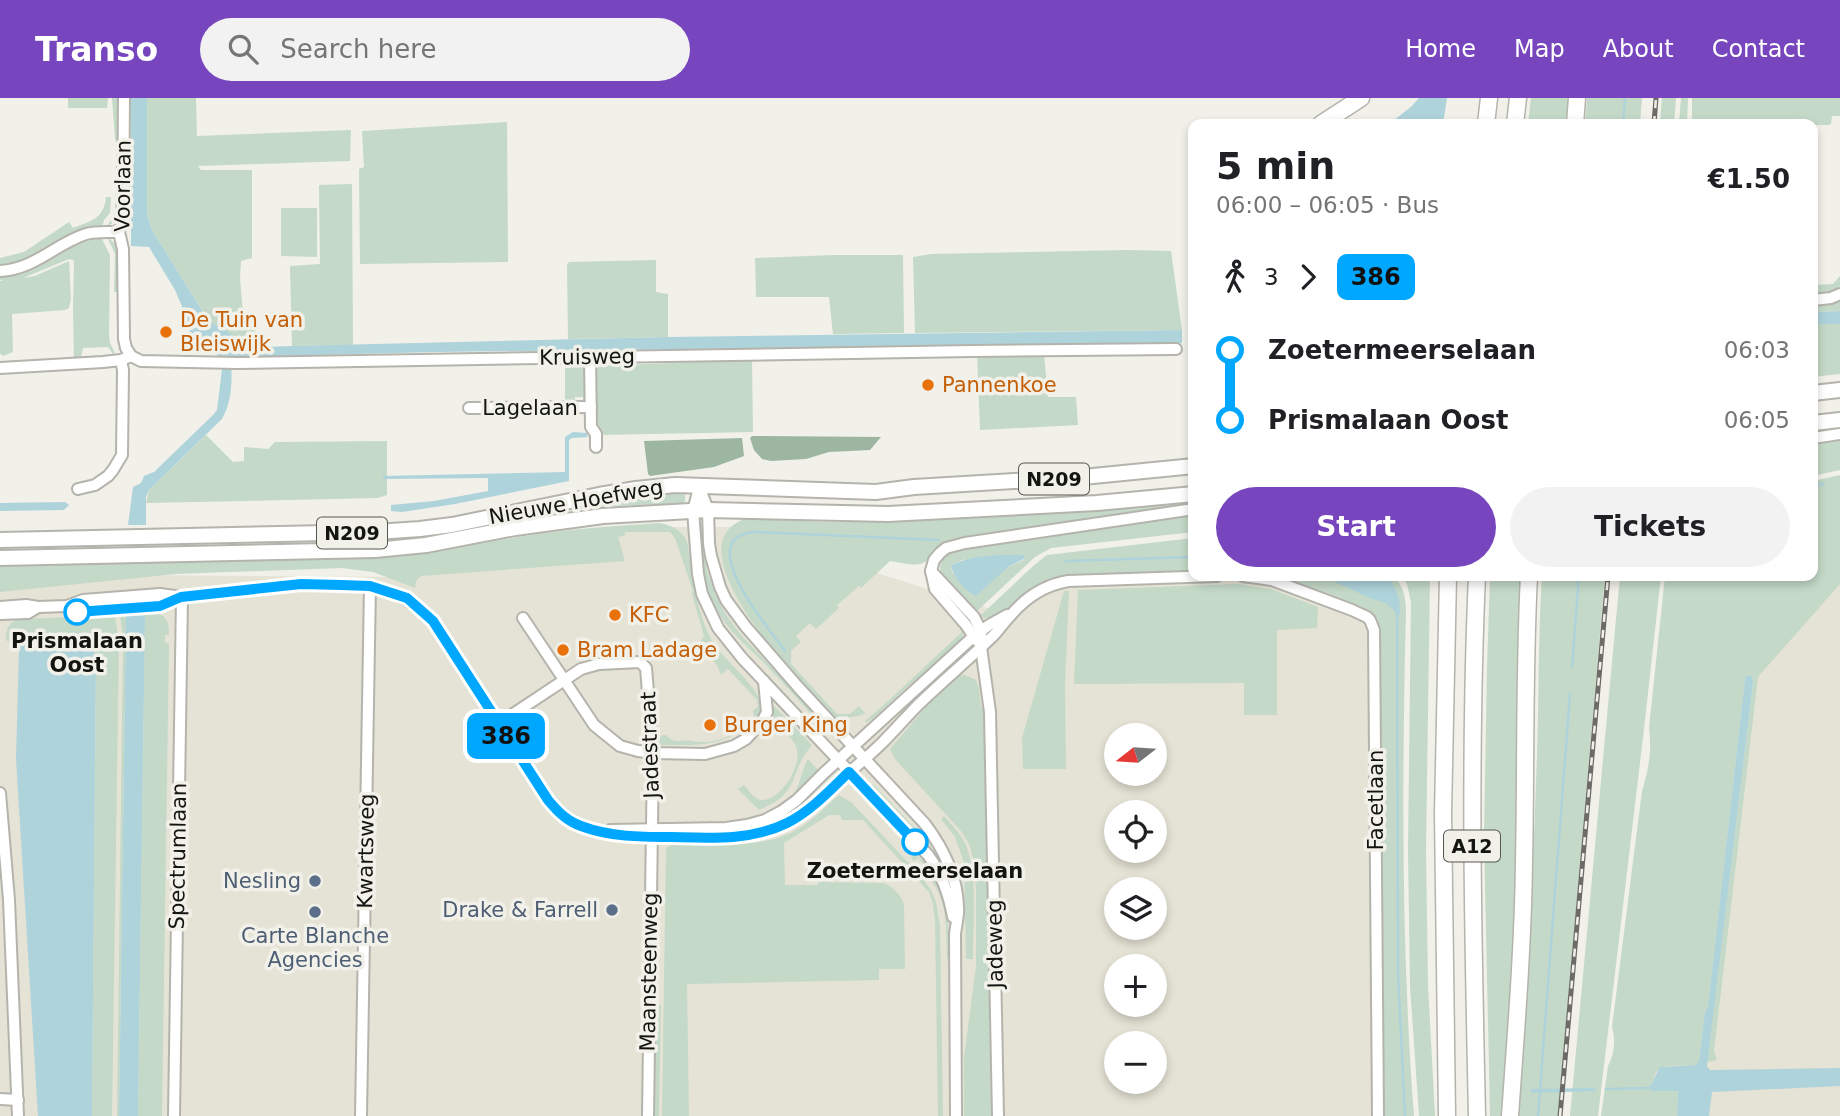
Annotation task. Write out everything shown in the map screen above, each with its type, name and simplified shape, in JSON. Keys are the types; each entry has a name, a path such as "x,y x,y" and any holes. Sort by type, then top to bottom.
{"highway":[{"path":"1329,119 1361,98"},
{"path":"1487,119 1489,98"},
{"path":"1516,119 1518,98"},
{"path":"1575,119 1577,98"},
{"name":"A12","path":"1443,581 1446,630"},
{"name":"A12","path":"1447,1116 1443,873 1448,581"},
{"name":"A12","path":"1477,581 1472,828 1477,1116"},
{"name":"A12","path":"1510,1116 1523,910 1524,722 1529,581"}],"main road":[{"path":"1818,392 1840,390"},
{"path":"1818,422 1840,420"},
{"name":"Nieuwe Hoefweg","path":"0,540 410,530 452,525 599,495 675,485 876,492 1188,467"},
{"name":"Nieuwe Hoefweg","path":"0,558 375,550 426,545 515,528 603,516 700,510 888,514 1090,503 1188,495"}],"street":[{"name":"Voorlaan","path":"78,489 95,485 108,476 122,454 123,370 126,348 124,249 119,232 123,217 124,98"},
{"path":"0,271 27,265 86,234 119,232"},
{"path":"1818,299 1840,294"},
{"name":"Kruisweg","path":"0,368 126,358 141,361 237,363 1176,349"},
{"name":"Lagelaan","path":"590,357 591,427 596,434 596,447"},
{"name":"Lagelaan","path":"469,408 591,407"},
{"path":"1818,437 1840,434"},
{"path":"699,486 698,574 702,594 718,628 938,869 951,907 955,934"},
{"path":"700,510 711,556 726,600 799,688 925,824 939,843 948,862 958,906 955,934 956,1116"},
{"path":"981,647 977,634 935,589 931,570 934,559 940,553 951,546 1188,510"},
{"path":"651,833 747,825 782,811 977,634 1012,613 1041,589 1055,583 1188,577"},
{"name":"Facetlaan","path":"1275,581 1367,617 1374,630 1378,1116"},
{"path":"0,607 67,606 77,612 160,606 181,597 301,584 370,586 407,598 433,621 548,800 567,819 597,831 624,828 651,833 725,838 771,830 806,811 882,743 919,704 997,632 1012,613"},
{"name":"Kwartsweg","path":"361,1116 370,586"},
{"name":"Spectrumlaan","path":"174,1116 181,597"},
{"path":"0,614 28,612 38,607"},
{"path":"523,618 594,725 620,746 653,753 705,754 725,750 746,739 763,720 767,712 764,681"},
{"name":"Jadeweg","path":"981,647 990,712 998,1116"},
{"name":"Jadestraat","path":"564,681 581,669 591,666 640,662 645,664 653,753 651,833"},
{"path":"498,723 564,681"},
{"path":"0,793 9,900 18,1116"},
{"name":"Maansteenweg","path":"648,1116 651,833"},
{"path":"0,1098 18,1100"}],"shaded area":[{"path":"1840,482 1840,1116 1625,1116 1676,581 1818,581 1818,559"},
{"path":"631,527 731,527 994,610 1053,568 1188,576 1188,581 1309,581 1385,610 1387,1116 0,1116 0,574 406,577"}],"green space":[{"path":"68,98 108,98 107,108 68,108"},
{"path":"112,98 120,98 118,144 115,139"},
{"path":"147,98 196,98 197,136 351,130 350,161 198,166 201,170 252,170 252,258 241,261 240,278 244,325 254,326 262,347 230,335 204,314 152,230 147,214"},
{"path":"1531,98 1571,98 1569,119 1529,119"},
{"path":"1587,98 1642,98 1640,119 1585,119"},
{"path":"1662,98 1676,98 1674,119 1660,119"},
{"path":"1681,98 1688,98 1687,119 1679,119"},
{"path":"1692,98 1840,98 1840,116 1832,116 1829,125 1818,125 1818,119 1692,119"},
{"path":"507,122 508,262 360,264 359,169 364,167 362,131"},
{"path":"116,164 120,166 118,219 107,227 115,212"},
{"path":"352,184 353,345 292,346 290,266 320,264 319,185"},
{"path":"106,197 111,197 110,213 102,227 16,264 0,266 0,258 24,252 69,222 73,228 96,218 103,210"},
{"path":"281,208 317,208 317,257 281,256"},
{"path":"107,237 118,246 120,271 117,271 117,277 120,278 120,285 117,285 117,292 114,292 115,254"},
{"path":"102,239 110,255 109,335 115,353 108,347 83,348 80,361 74,361 74,262 69,259 23,278 35,276 69,261 69,308 12,314 13,352 3,356 0,353 0,281 4,281 0,280 0,277 26,272 71,248"},
{"path":"1171,251 1182,330 915,333 913,257 931,254"},
{"path":"903,255 904,333 833,334 829,297 756,297 755,258"},
{"path":"656,260 656,292 668,294 668,337 568,339 569,262"},
{"path":"1840,276 1840,286 1837,289 1818,294 1818,285 1833,284"},
{"path":"1840,300 1840,311 1818,312 1818,305"},
{"path":"1818,324 1840,324 1840,374 1818,376"},
{"path":"1044,354 1048,397 1076,397 1078,425 980,430 977,355"},
{"path":"752,360 753,432 599,435 595,426 594,366"},
{"path":"586,365 587,402 583,404 583,397 575,397 575,404 565,403 565,366"},
{"path":"206,435 233,462 244,461 244,447 268,449 275,442 387,441 387,476 383,476 383,479 387,479 387,495 378,498 146,503 149,490"},
{"path":"881,437 870,450 829,452 806,459 771,461 762,459 754,450 750,438"},
{"path":"742,438 744,456 714,467 650,476 648,474 644,441"},
{"path":"1840,441 1840,470 1818,475 1818,444"},
{"path":"1840,475 1840,584 1758,677 1714,1051 1717,1060 1707,1062 1752,676 1745,678 1708,1007 1705,1012 1699,1060 1696,1065 1665,1066 1656,1072 1650,1086 1652,1091 1678,1093 1677,1116 1601,1116 1608,1066 1614,1047 1612,1027 1642,791 1649,760 1649,728 1664,581 1818,581 1818,480"},
{"path":"675,491 685,495 683,503 572,510 435,536 339,543 338,539 630,495"},
{"path":"1188,502 1188,505 947,542 924,563 890,561 861,588 859,586 837,605 839,608 816,629 810,623 796,636 801,642 791,651 791,664 837,714 850,714 859,706 865,713 837,721 799,681 750,618 731,586 722,556 726,533 748,518 894,522 1108,510"},
{"path":"1188,514 1188,533 1051,548 1035,557 975,613 941,577 940,565 952,552 963,548","holes":["988,556 1024,556 1024,560 1008,567 970,593 952,572 951,565 962,560"]},
{"path":"659,523 674,528 686,539 697,601 709,635 753,689 763,709 754,724 751,722 730,737 720,741 698,745 661,745 657,736 666,735 678,741 702,742 725,738 752,718 753,711 759,705 728,669 721,675 711,658 694,651 704,636 693,591 675,538 670,532 625,532 625,535 618,537 625,561 421,576 416,581 415,588 373,572 342,568 176,574 0,592 0,566 403,556 542,534"},
{"path":"699,524 702,524 707,571 726,615 741,635 828,727 825,729 720,616 705,578"},
{"path":"1188,539 1188,572 1053,579 1042,582 1003,612 987,618 979,617 1047,555"},
{"path":"1286,581 1398,581 1404,595 1405,926 1414,1116 1384,1116 1378,623 1367,611"},
{"path":"1405,581 1430,581 1426,850 1428,985 1435,1116 1419,1116 1410,986 1408,850 1411,602"},
{"path":"1490,581 1521,581 1516,725 1520,850 1507,1116 1490,1116 1484,836"},
{"path":"1542,581 1605,581 1558,1116 1517,1116 1532,891"},
{"path":"1620,581 1660,581 1598,1116 1570,1116"},
{"path":"1237,584 1271,589 1318,607 1317,628 1277,630 1277,715 1244,715 1244,683 1074,684 1078,590"},
{"path":"1064,591 1069,591 1065,685 1066,769 1023,769 1022,738"},
{"path":"120,615 126,616 117,1116 123,640"},
{"path":"145,615 162,615 166,620 169,635 165,635 165,643 169,644 162,1116 138,1116"},
{"path":"115,616 119,642 112,1116 92,1116 96,656 92,648 75,638 41,636 22,640 19,648 6,640 6,636 10,625 19,619 79,617 79,620 86,620 86,617"},
{"path":"963,631 962,639 950,655 907,687 866,723 865,721"},
{"path":"965,675 976,680 981,707 984,707 991,1116 964,1116 964,1058 976,966 976,890 973,858 961,831 895,759 890,749 925,708 958,676"},
{"path":"772,704 812,745 799,765 789,789 773,803 759,810 738,789 744,785 758,799 771,798 789,781 797,758 797,748 772,714"},
{"path":"808,759 819,771 818,775 774,813 747,824 726,827 668,825 669,822 736,822 768,814 782,806 793,795"},
{"path":"873,784 928,842 944,868 951,888 931,851 871,786"},
{"path":"839,795 852,803 919,874 936,902 940,926 943,1116 938,1116 935,922 929,892 863,820 842,820 840,815 829,815 784,843 785,885 818,885 818,882 884,883 890,887 899,894 904,904 905,969 879,969 879,980 687,984 689,1116 662,1116 666,848 673,844 754,843 783,836 808,822"},
{"path":"944,816 965,843 972,868 973,959 966,959 964,862 955,837 941,819"},
{"path":"914,855 925,862 940,886 949,932 949,959 942,903 933,882 925,872 928,869 918,858 914,861 911,858"},
{"path":"655,1005 661,1005 659,1116 653,1116"}],"water":[{"path":"131,98 147,98 147,214 152,230 204,314 211,322 249,345 262,347 668,337 1182,330 1182,343 231,357 230,397 222,419 149,490 146,497 146,525 128,525 133,487 141,483 144,476 154,472 217,410 222,369 219,356 195,350 175,290 149,247 131,246"},
{"path":"1419,98 1447,98 1444,119 1395,119"},
{"path":"1840,311 1840,324 1818,324 1818,312"},
{"path":"573,432 587,433 588,437 569,440 569,481 455,504 402,512 391,511 391,505 434,501 488,491 488,478 383,479 383,476 565,472 565,437"},
{"path":"65,502 69,505 64,510 0,511 0,503"},
{"path":"1024,555 1024,559 1008,567 976,596 960,583 951,565 978,557"},
{"path":"1390,581 1397,594 1400,615 1396,615 1385,603 1335,582"},
{"path":"145,615 138,1116 119,1116 126,616"},
{"path":"45,635 82,641 96,656 92,1116 38,1116 16,759 19,648 22,640"},
{"path":"1747,676 1752,676 1753,682 1707,1066 1710,1070 1840,1068 1840,1086 1712,1092 1709,1116 1677,1116 1678,1092 1651,1091 1650,1086 1660,1067 1696,1065 1699,1060 1705,1012 1708,1007"},
{"path":"1593,1088 1596,1091 1531,1093 1531,1089"}],"waterway":[{"path":"1623,119 1625,98"},
{"path":"1818,485 1823,484"},
{"path":"785,651 757,614 738,581 730,551 738,536 754,532 939,540"},
{"path":"1066,561 1188,557"},
{"path":"1572,667 1579,581"},
{"path":"1397,612 1398,974 1405,1116"},
{"path":"1538,1116 1570,694"},
{"path":"1606,1089 1652,1088"}],"railway":[{"path":"1654,119 1656,98"},
{"path":"1560,1116 1608,581"}],"bus line":[{"name":"386","path":"77,612 160,606 181,597 301,584 370,586 407,598 433,621 548,800 557,811 580,826 624,836 725,838 749,835 788,823 806,811 849,772 915,842"}],"place":[{"name":"De Tuin van Bleiswijk","path":"166,332"},
{"name":"Pannenkoe","path":"928,385"},
{"name":"Prismalaan Oost","path":"77,612"},
{"name":"KFC","path":"615,615"},
{"name":"Bram Ladage","path":"563,650"},
{"name":"Burger King","path":"710,725"},
{"name":"Zoetermeerselaan","path":"915,842"},
{"name":"Nesling","path":"315,881"},
{"name":"Drake & Farrell","path":"612,910"},
{"name":"Carte Blanche Agencies","path":"315,912"}]}
